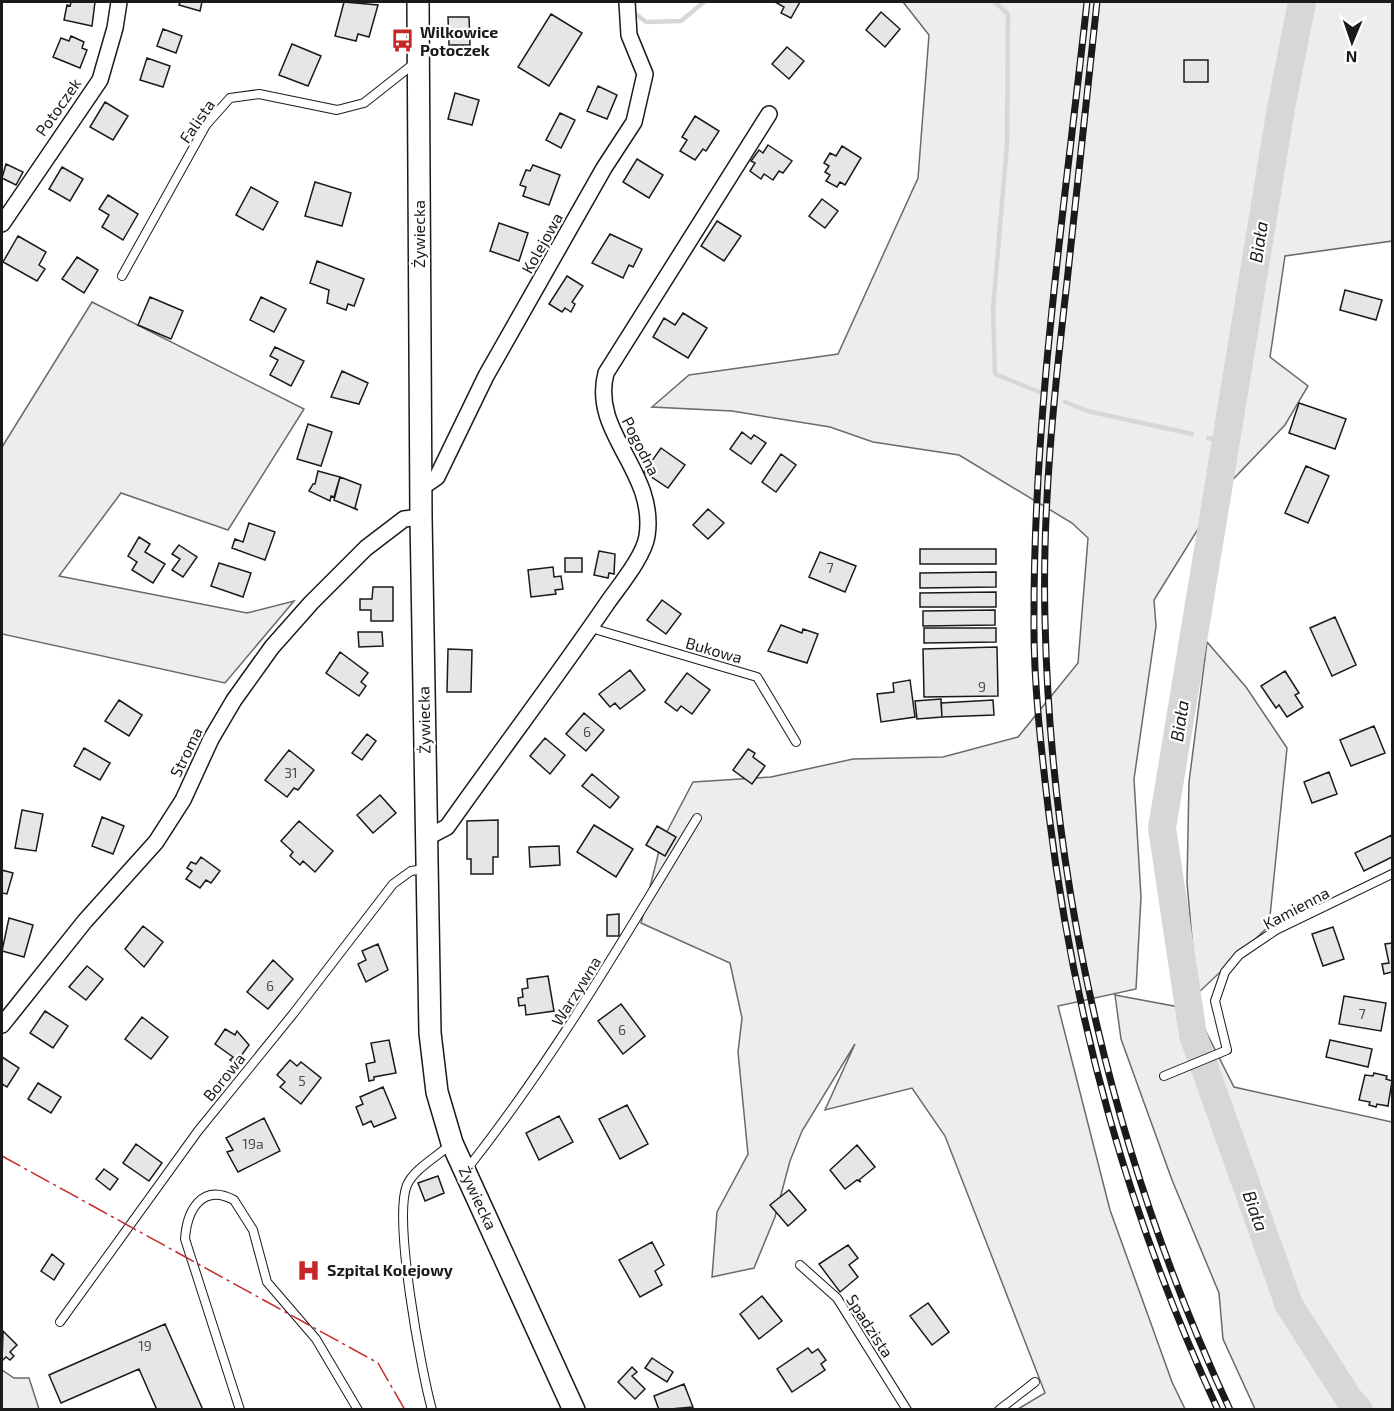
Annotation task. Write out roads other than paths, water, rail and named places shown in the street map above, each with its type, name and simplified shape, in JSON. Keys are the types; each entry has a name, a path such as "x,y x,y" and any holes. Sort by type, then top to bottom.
{"main road":[{"name":"Żywiecka","path":"418,2 421,517 430,1033 437,1092 452,1143 574,1410"}],"street":[{"name":"Potoczek","path":"2,224 100,80 116,28 119,2"},
{"name":"Kolejowa","path":"421,488 437,477 486,376 604,168 634,122 645,74 629,35 627,2"},
{"name":"Pogodna","path":"426,838 447,827 591,628 630,571 647,537 643,486 607,420 602,388 606,373 769,114"},
{"name":"Stroma","path":"2,1025 85,921 156,842 183,800 211,739 234,700 272,647 311,603 366,548 404,519 421,517"}],"lane":[{"name":"Falista","path":"122,276 206,125 230,98 259,94 337,110 364,103 418,60"},
{"name":"Bukowa","path":"591,628 757,677 796,742"},
{"name":"Warzywna","path":"466,1170 512,1112 579,1014 697,818"},
{"name":"Borowa","path":"60,1322 198,1131 393,884 411,870 426,869"},
{"name":"Kamienna","path":"1164,1076 1227,1050 1215,1001 1225,972 1239,955 1276,930 1392,874"},
{"path":"432,1410 408,1281 402,1213 407,1185 413,1176 452,1143"},
{"path":"240,1410 185,1239 190,1212 195,1204 211,1196 234,1200 253,1230 267,1282 316,1339 358,1410"},
{"name":"Spadzista","path":"800,1265 837,1298 907,1410"},
{"path":"999,1410 1035,1383"}],"waterway":[{"path":"637,15 646,22 681,21 704,2"},
{"path":"995,2 1008,14 1007,144 993,309 995,374 1044,394"},
{"name":"Biała","path":"1302,2 1281,108 1162,828 1193,1035 1289,1305 1349,1399 1359,1410"},
{"path":"1065,402 1088,411 1192,434"},
{"path":"1208,438 1226,442"}],"railway":[{"path":"1087,2 1052,307 1039,460 1035,536 1034,638 1040,739 1060,893 1090,1044 1132,1192 1186,1338 1218,1410"},
{"path":"1097,2 1058,366 1047,493 1045,620 1050,722 1060,824 1076,925 1097,1024 1123,1123 1153,1220 1189,1316 1230,1410"}],"place":[{"name":"Wilkowice Potoczek","path":"402,41"},
{"name":"Szpital Kolejowy","path":"309,1270"}]}
